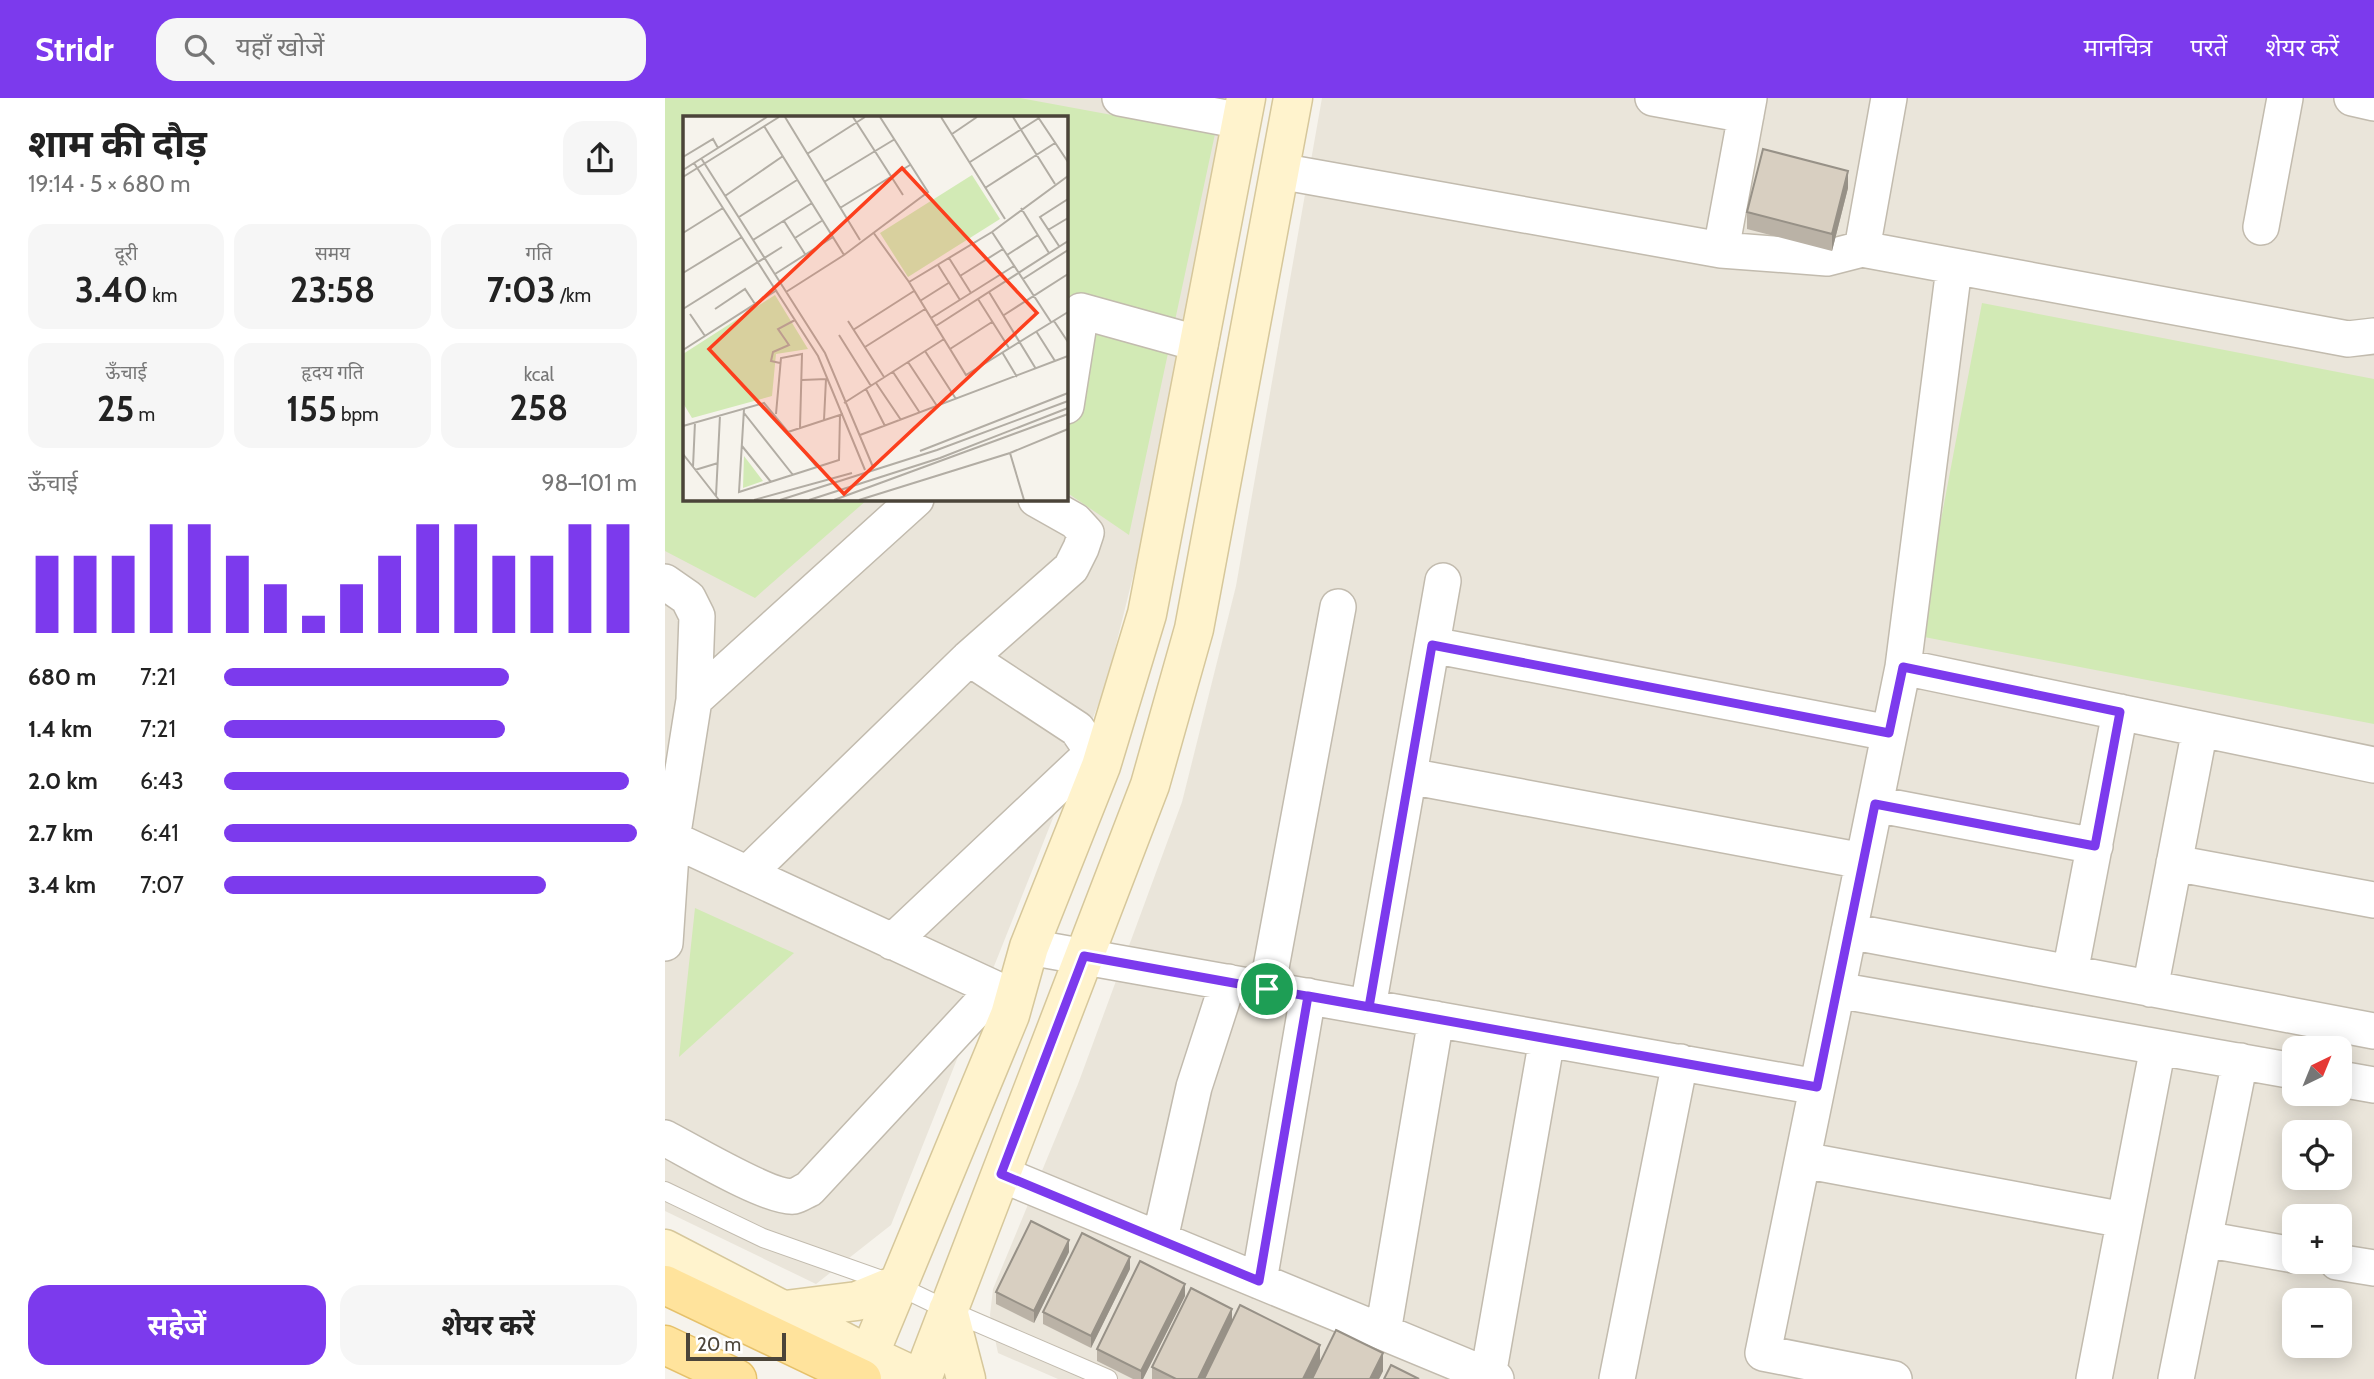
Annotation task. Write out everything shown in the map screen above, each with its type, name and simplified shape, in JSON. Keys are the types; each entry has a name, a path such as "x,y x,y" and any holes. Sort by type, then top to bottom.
{"main road":[{"path":"665,1285 866,1367"},
{"path":"665,1345 737,1379"}],"street":[{"path":"665,1138 755,1185 782,1195 793,1196 809,1189 981,1004 1004,993 1029,947 1101,766 1147,614 1244,109 1120,98"},
{"path":"665,1249 785,1310 866,1367 921,1379 1150,785 1194,629 1293,98"},
{"path":"1653,98 1748,106 1720,250"},
{"path":"1862,249 1889,98"},
{"path":"2261,227 2285,98"},
{"path":"2352,98 2374,103"},
{"path":"1279,171 1720,250 1827,258 1862,249 2348,339 2374,336"},
{"path":"1894,1379 1760,1366 1903,667 1954,268"},
{"path":"1067,400 1081,311 1200,344"},
{"path":"694,700 915,500"},
{"path":"747,874 969,658 1071,568 1086,533 1075,521 1038,500"},
{"path":"1369,1007 1443,581"},
{"path":"665,582 688,598 697,616 694,700 672,839 665,943"},
{"path":"1267,989 1338,607"},
{"path":"1432,645 1889,733"},
{"path":"892,942 1086,759 1088,744 1077,729 969,658"},
{"path":"1903,667 2374,765"},
{"path":"2070,973 2120,712"},
{"path":"2150,989 2200,729"},
{"path":"1409,776 1863,861"},
{"path":"1875,804 2095,846"},
{"path":"672,839 1004,993"},
{"path":"2174,863 2374,900"},
{"path":"1849,931 2374,1031"},
{"path":"1029,947 1817,1087"},
{"path":"1160,1240 1194,1087 1228,982"},
{"path":"1837,990 2282,1069"},
{"path":"866,1367 896,1285 1010,1015 1004,993"},
{"path":"1259,1281 1308,996"},
{"path":"1383,1332 1436,1019"},
{"path":"1001,1174 1492,1377 1548,1039"},
{"path":"2094,1379 2158,1047"},
{"path":"2176,1379 2240,1061"},
{"path":"1617,1379 1680,1062"},
{"path":"2352,1081 2374,1085"},
{"path":"1803,1160 2124,1220"},
{"path":"2204,1239 2282,1253"},
{"path":"2352,1264 2374,1268"},
{"path":"785,1310 857,1301 896,1285"},
{"path":"949,1310 966,1379"}],"lane":[{"path":"665,1191 763,1238 896,1285 1108,1379"}],"shaded area":[{"path":"665,98 1231,98 1145,528 1106,685 891,1225 816,1284 665,1211"},
{"path":"1322,98 2374,98 2374,1379 1058,1379 998,1353 990,1315 993,1289 1078,1084 1182,802 1236,586"}],"green space":[{"path":"665,98 1020,98 1215,134 1129,535 1067,493 1067,116 683,116 683,500 867,500 755,598 665,551"},
{"path":"1982,303 2374,379 2374,724 1919,636"},
{"path":"695,908 794,953 679,1057"}],"building":[{"path":"1763,149 1848,171 1832,234 1747,212"},
{"path":"1031,1221 1069,1240 1034,1311 996,1292"},
{"path":"1082,1233 1130,1257 1091,1336 1043,1312"},
{"path":"1140,1261 1185,1284 1141,1371 1097,1349"},
{"path":"1191,1288 1232,1309 1198,1379 1176,1379 1152,1367"},
{"path":"1240,1305 1320,1345 1303,1379 1204,1379"},
{"path":"1336,1330 1383,1353 1370,1379 1312,1379"},
{"path":"1391,1365 1419,1379 1384,1379"}],"route":[{"path":"1267,989 1084,956 1001,1174 1259,1281 1308,996 1817,1087 1875,804 2095,846 2120,712 1903,667 1889,733 1432,645 1369,1007 1308,996 1267,989"}]}
